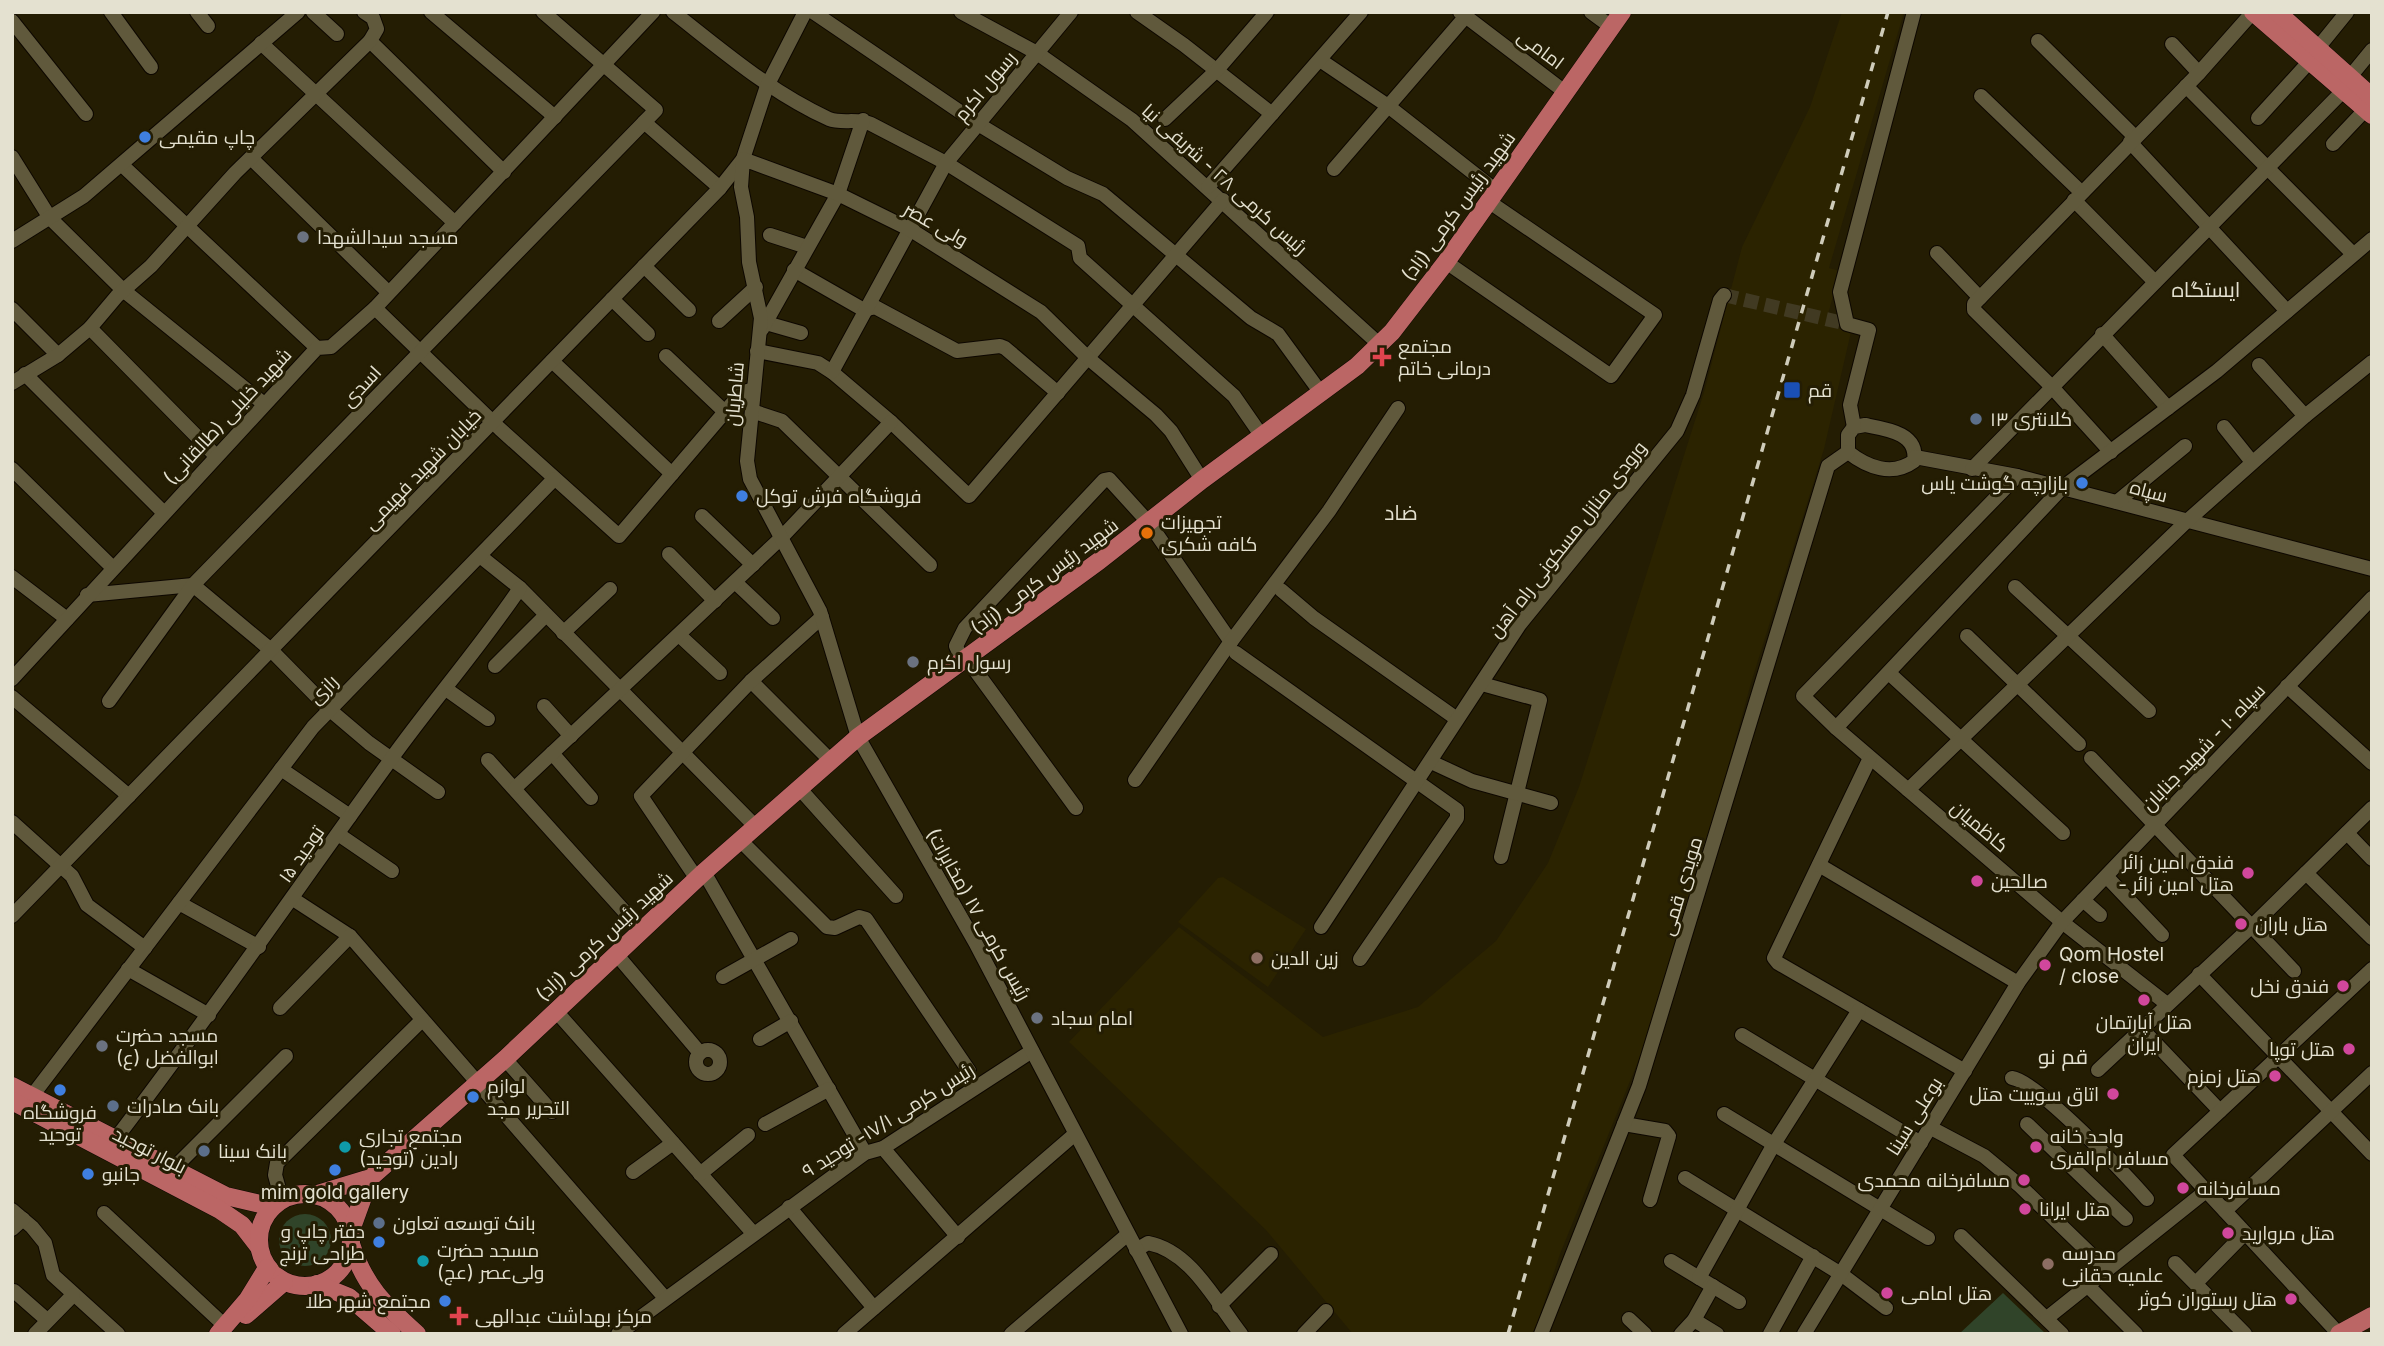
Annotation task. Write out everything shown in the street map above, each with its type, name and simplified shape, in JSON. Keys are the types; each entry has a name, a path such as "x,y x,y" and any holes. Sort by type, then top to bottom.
{"main road":[{"path":"2253,12 2313,55 2370,107"},
{"path":"2277,12 2313,55"},
{"name":"شهید رئیس کرمی (زاد)","path":"370,1178 505,1059 700,875 830,760 1149,523 1261,435 1321,393 1392,332 1446,262 1616,19"},
{"name":"بلوار توحید","path":"17,1099 114,1141 226,1196 277,1203"},
{"name":"بلوار توحید","path":"17,1099 220,1210 242,1225 259,1247"},
{"path":"370,1178 344,1265 327,1280 306,1286 284,1282 267,1268 259,1247 261,1225 277,1203 292,1196 314,1195 370,1178"},
{"path":"314,1195 334,1205 342,1213 363,1278 377,1297 417,1334"},
{"path":"224,1331 267,1268"},
{"path":"224,1331 284,1282"},
{"path":"317,1284 349,1297 392,1334"},
{"path":"2339,1334 2372,1316"}],"street":[{"path":"111,12 151,67"},
{"path":"197,12 208,26"},
{"path":"12,241 84,196 298,12"},
{"path":"313,12 337,34"},
{"path":"12,383 58,355 90,328 123,290 151,265 251,158 370,41 377,29 373,18 364,12"},
{"path":"431,12 555,117"},
{"path":"543,12 604,64"},
{"name":"شهید خلیلی (طالقانی)","path":"12,679 112,567 317,348 331,347 375,308 653,12"},
{"path":"673,12 767,86 832,120 863,120 946,163 1078,246 1080,258 1234,396 1261,435"},
{"name":"خیابان شهید فهیمی","path":"12,916 720,188 743,159 767,86 805,12"},
{"path":"813,12 978,124 1067,178 1103,194 1178,254 1251,318 1278,334 1321,393"},
{"name":"رئیس کرمی ۲۸ - شریفی نیا","path":"961,12 1037,54 1132,120 1379,344"},
{"name":"رسول اکرم","path":"832,372 869,310 946,163 1071,12"},
{"path":"1137,12 1272,114"},
{"path":"1165,119 1217,70 1267,12"},
{"path":"1208,187 1361,12"},
{"path":"1591,12 1616,19"},
{"path":"1854,427 1865,425 1899,433 1910,441 1916,451 1914,461 1904,468 1890,470 1866,463 1848,452 1846,442 1854,427 1850,405 1869,330 1847,324 1840,292 1914,12"},
{"path":"2111,452 1973,307 2199,73 2253,12"},
{"path":"2258,118 2347,12"},
{"path":"1334,169 1463,14"},
{"name":"امامی","path":"1463,14 1565,92"},
{"path":"12,21 86,114"},
{"path":"370,41 504,172"},
{"path":"2038,41 2287,311"},
{"path":"261,43 319,93 455,223"},
{"path":"2172,44 2199,73"},
{"path":"1972,469 2269,166 2347,84 2372,50"},
{"path":"1320,60 1388,106 1492,195 1655,315 1611,376 1446,262"},
{"name":"اسدی","path":"109,701 193,585 656,110 604,64"},
{"path":"2186,86 2269,166 2353,254"},
{"path":"1982,96 2078,196 2155,282"},
{"path":"2333,144 2370,107"},
{"path":"801,333 763,326 838,194 863,120"},
{"path":"644,122 720,188"},
{"path":"12,157 50,218 123,290 264,404"},
{"path":"251,158 388,292"},
{"name":"ولی عصر","path":"743,159 838,194 911,230 1041,312 1088,358 1171,431 1202,480"},
{"name":"شاطریان","path":"743,159 741,187 747,217 749,262 763,326 757,351 747,461 750,479 780,538 808,583 822,617"},
{"path":"122,165 317,348"},
{"path":"757,351 818,363 832,372 891,422 968,496 1223,200"},
{"path":"770,235 807,247"},
{"path":"1836,728 1890,674 2062,488 2217,371 2372,239"},
{"path":"1937,253 1980,298"},
{"path":"644,266 690,310"},
{"path":"794,270 864,310 875,307 957,351 1000,346 1058,393"},
{"path":"719,321 756,287"},
{"name":"ورودی منازل مسکونی راه آهن","path":"1321,928 1520,624 1677,431 1693,395 1722,298"},
{"path":"612,299 648,334"},
{"path":"375,308 494,423 619,536 741,393 754,389"},
{"path":"12,309 58,355"},
{"path":"90,328 216,456"},
{"path":"2102,334 2168,408"},
{"path":"666,356 724,412"},
{"path":"552,361 672,474"},
{"path":"1908,790 2187,521 2305,416 2372,362"},
{"path":"2259,365 2305,416"},
{"path":"25,374 163,512"},
{"path":"1135,780 1233,647 1398,408"},
{"path":"752,411 782,421 930,565"},
{"path":"515,788 753,565 841,478 891,422"},
{"path":"2224,427 2252,462"},
{"path":"2117,502 2185,446"},
{"name":"مویدی قمی","path":"1541,1334 1624,1125 1761,693 1828,466 1848,452"},
{"name":"سپاه","path":"1915,457 2017,476 2372,569"},
{"path":"12,469 112,567"},
{"name":"کاظمیان","path":"2017,476 1803,695 1870,758 2063,922 2167,1004"},
{"name":"رازی","path":"17,1099 145,948 281,769 330,710 554,479"},
{"path":"1076,808 956,646 965,628 1104,480 1109,479 1149,523 1233,647 1457,810 1457,818 1360,959"},
{"path":"702,516 753,565"},
{"path":"669,554 715,601"},
{"path":"481,556 520,588 756,828"},
{"path":"12,578 66,619"},
{"path":"735,582 773,618"},
{"path":"87,595 193,585 271,650 330,710 391,759 438,792"},
{"path":"2015,587 2149,711"},
{"name":"توحید ۱۵","path":"114,1141 293,900 391,759 520,588"},
{"path":"563,633 610,589"},
{"path":"1281,590 1314,618 1457,719"},
{"name":"سپاه ۱۰ - شهید جنابان","path":"2063,922 2372,598"},
{"path":"495,666 546,615"},
{"path":"822,617 751,681 641,796 700,875 754,958 865,1153"},
{"name":"رئیس کرمی ۱۷ (مخابرات)","path":"822,617 858,737 975,942 1180,1333"},
{"path":"679,635 720,673"},
{"path":"1967,636 2079,744"},
{"path":"1890,674 2063,833"},
{"path":"751,681 830,760"},
{"path":"1482,684 1540,700 1501,857"},
{"path":"2287,687 2372,762"},
{"path":"446,689 488,719"},
{"path":"12,697 129,796"},
{"path":"544,706 571,736"},
{"path":"552,753 591,798"},
{"path":"1870,758 1774,958 1778,963 1965,1071"},
{"path":"2091,758 2294,971"},
{"path":"488,760 642,931"},
{"path":"1431,762 1472,781 1551,803"},
{"path":"281,769 350,816"},
{"path":"800,789 896,896"},
{"path":"2098,1070 2252,926 2372,808"},
{"path":"12,822 62,865 79,885 87,905 145,948"},
{"path":"2347,833 2372,859"},
{"path":"338,834 392,871"},
{"path":"741,841 827,927 835,928 859,917 866,919 969,1071"},
{"path":"1819,865 2018,984"},
{"path":"2306,873 2372,938"},
{"path":"2106,877 2162,935"},
{"path":"293,900 350,936 665,1298"},
{"path":"2084,900 2100,915"},
{"path":"179,903 258,947"},
{"name":"بوعلی سینا","path":"1804,1334 2018,984 2063,922"},
{"path":"280,1008 350,936"},
{"path":"723,977 791,939"},
{"path":"617,955 700,1053"},
{"path":"128,969 209,1015"},
{"path":"2339,1334 2173,1155 2372,969"},
{"path":"2199,974 2372,1154"},
{"path":"555,1010 753,1233"},
{"path":"1699,1278 1774,1144 1818,1079 1859,1010"},
{"path":"277,1203 277,1163 422,1020"},
{"path":"760,1039 791,1021"},
{"path":"2141,1028 2220,1111"},
{"path":"1742,1035 1921,1143"},
{"name":"رئیس کرمی ۱۷/۱- توحید ۹","path":"618,1334 865,1153 883,1148 1032,1051"},
{"path":"172,1170 286,1056"},
{"path":"505,1059 552,1112"},
{"path":"2225,1211 2372,1073"},
{"path":"2012,1078 2038,1094 2100,1147 2147,1199"},
{"path":"765,1124 829,1088"},
{"path":"1724,1114 1928,1238"},
{"path":"2026,1124 2126,1219"},
{"path":"1624,1125 1665,1131 1669,1136 1650,1200"},
{"path":"1931,1128 1983,1156 2042,1207 2107,1270"},
{"path":"844,1334 1075,1133"},
{"path":"700,1174 748,1135"},
{"path":"633,1172 673,1143"},
{"path":"883,1148 958,1237"},
{"path":"1685,1178 1841,1274 1886,1308"},
{"path":"2047,1318 2206,1191"},
{"path":"789,1207 874,1308"},
{"path":"104,1213 224,1331"},
{"path":"16,1219 44,1244 53,1275 118,1334"},
{"path":"2196,1283 2245,1233"},
{"path":"1011,1334 1128,1234"},
{"path":"1961,1236 2062,1334"},
{"path":"1136,1250 1149,1243 1163,1246 1184,1260 1241,1334"},
{"path":"1219,1306 1271,1254"},
{"path":"1770,1334 1813,1256"},
{"path":"1671,1261 1739,1302"},
{"path":"2175,1263 2245,1334"},
{"path":"1681,1334 1694,1320 1713,1286"},
{"path":"2088,1286 2136,1334"},
{"path":"14,1291 47,1320"},
{"path":"35,1334 73,1295"},
{"path":"1304,1334 1326,1311"},
{"path":"1629,1319 1645,1334"},
{"path":"1694,1320 1717,1334"}],"shaded area":[{"path":"1842,12 1904,12 1829,268 1840,271 1825,325 1851,332 1824,449 1751,683 1693,895 1639,1059 1560,1254 1534,1334 1353,1334 1266,1230 1069,1042 1179,927 1323,1037 1418,1007 1496,941 1548,863 1579,787 1705,389 1742,247 1810,107"},
{"name":"زین الدین","path":"1223,877 1306,929 1268,987 1178,922 1218,878"}],"green space":[{"path":"305,1214 315,1216 323,1222 329,1230 329,1250 323,1258 315,1264 305,1266 295,1264 287,1258 281,1250 279,1240 281,1230 287,1222 295,1216"},
{"path":"2003,1293 2046,1334 1959,1334"}],"tunnel":[{"path":"1724,295 1847,324"}],"railway":[{"path":"1508,1334 1888,12"}],"place":[{"name":"چاپ مقیمی","path":"145,137"},
{"name":"مسجد سیدالشهدا","path":"303,237"},
{"name":"مجتمع درمانی خاتم","path":"1382,357"},
{"name":"قم","path":"1792,390"},
{"name":"کلانتری ۱۳","path":"1976,419"},
{"name":"بازارچه گوشت یاس","path":"2082,483"},
{"name":"فروشگاه فرش توکل","path":"742,496"},
{"name":"تجهیزات کافه شکری","path":"1147,533"},
{"name":"رسول اکرم","path":"913,662"},
{"name":"فندق امین زائر - هتل امین زائر","path":"2248,873"},
{"name":"صالحین","path":"1977,881"},
{"name":"هتل باران","path":"2241,924"},
{"name":"زین الدین","path":"1257,958"},
{"name":"Qom Hostel / close","path":"2045,965"},
{"name":"فندق نخل","path":"2343,986"},
{"name":"هتل آپارتمان ایران","path":"2144,1000"},
{"name":"امام سجاد","path":"1037,1018"},
{"name":"مسجد حضرت ابوالفضل (ع)","path":"102,1046"},
{"name":"هتل توپا","path":"2349,1049"},
{"name":"هتل زمزم","path":"2275,1076"},
{"name":"فروشگاه توحید","path":"60,1090"},
{"name":"اتاق سوییت هتل","path":"2113,1094"},
{"name":"لوازم التحریر مجد","path":"473,1097"},
{"name":"بانک صادرات","path":"113,1106"},
{"name":"مجتمع تجاری رادین (توحید)","path":"345,1147"},
{"name":"واحد خانه مسافر ام‌القری","path":"2036,1147"},
{"name":"بانک سینا","path":"204,1151"},
{"name":"mim gold gallery","path":"335,1170"},
{"name":"جانبو","path":"88,1174"},
{"name":"مسافرخانه محمدی","path":"2024,1180"},
{"name":"مسافرخانه","path":"2183,1188"},
{"name":"هتل ایرانا","path":"2025,1209"},
{"name":"بانک توسعه تعاون","path":"379,1223"},
{"name":"هتل مروارید","path":"2228,1233"},
{"name":"دفتر چاپ و طراحی ترنج","path":"379,1242"},
{"name":"مسجد حضرت ولی‌عصر (عج)","path":"423,1261"},
{"name":"مدرسه علمیه حقانی","path":"2048,1264"},
{"name":"هتل امامی","path":"1887,1293"},
{"name":"هتل رستوران کوثر","path":"2291,1299"},
{"name":"مجتمع شهر طلا","path":"445,1301"},
{"name":"مرکز بهداشت عبدالهی","path":"459,1316"}],"district":[{"name":"ایستگاه","path":"2206,290"},
{"name":"ضاد","path":"1401,513"},
{"name":"قم نو","path":"2063,1057"}]}
